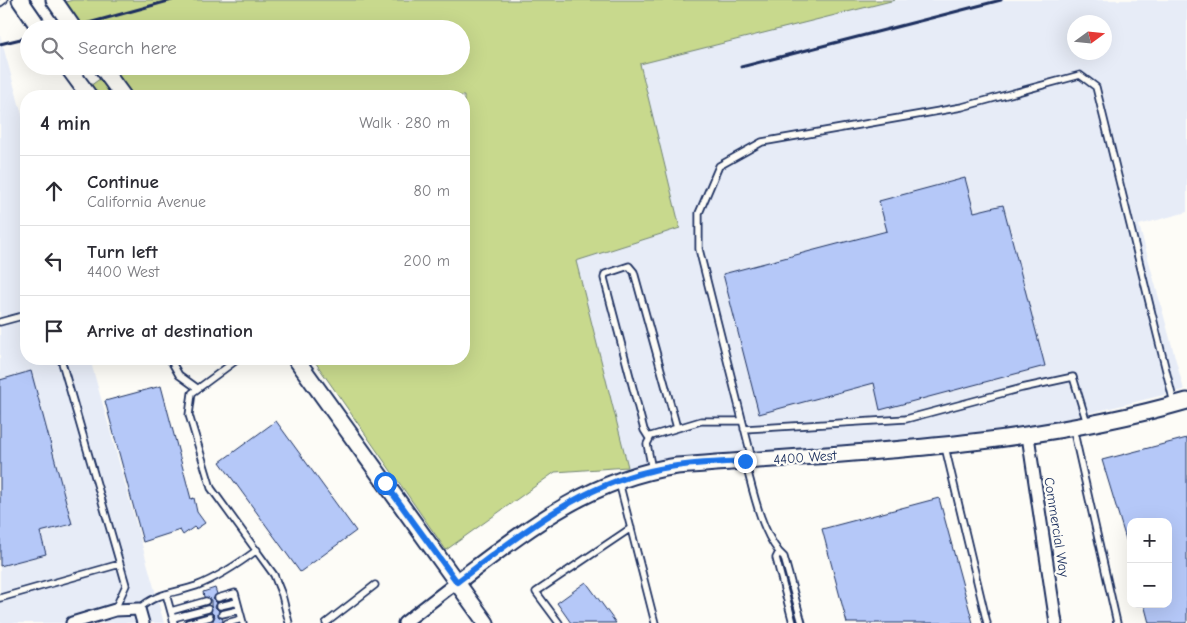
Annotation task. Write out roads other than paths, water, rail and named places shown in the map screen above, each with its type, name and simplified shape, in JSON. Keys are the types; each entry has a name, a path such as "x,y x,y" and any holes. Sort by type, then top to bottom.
{"street":[{"path":"20,0 34,20"},
{"path":"54,0 68,20"},
{"path":"74,75 85,90"},
{"path":"108,75 119,90"},
{"path":"300,365 486,623"},
{"name":"4400 West","path":"404,623 552,512 581,496 618,480 652,470 945,447 1028,436 1181,403"},
{"name":"Commercial Way","path":"1028,436 1056,623"},
{"path":"72,623 115,610 140,609 143,623"}],"lane":[{"path":"0,3 4,0"},
{"path":"802,623 784,557 773,544 758,507 742,420 699,249 699,213 719,166 762,142 962,107 1080,75 1096,87 1167,373 1181,403"},
{"path":"649,438 644,430 604,278 605,274 611,271 628,266 634,272 677,428"},
{"path":"0,322 20,317"},
{"path":"62,365 126,584 115,610"},
{"path":"173,365 179,375 197,388"},
{"path":"230,365 197,388 190,398 189,416 211,488 257,550 278,584 289,623"},
{"path":"744,429 906,419 1022,388 1073,377 1080,426 1117,623"},
{"path":"652,470 647,444 649,438 655,434 701,421 742,420"},
{"path":"945,447 987,623"},
{"path":"618,480 655,623"},
{"path":"559,623 536,592 630,528"},
{"path":"140,609 148,600 195,586 229,571 257,550"},
{"path":"779,552 776,558 793,623"},
{"path":"0,598 120,564"},
{"path":"326,623 375,585"},
{"path":"218,598 235,593 242,621 227,623"},
{"path":"166,594 174,621 208,609"},
{"path":"171,611 206,601"},
{"path":"220,606 237,602"},
{"path":"222,614 239,610"},
{"path":"188,623 210,617"}],"railway":[{"path":"100,20 172,0"},
{"path":"741,67 1001,0"},
{"path":"0,44 20,39"}]}
